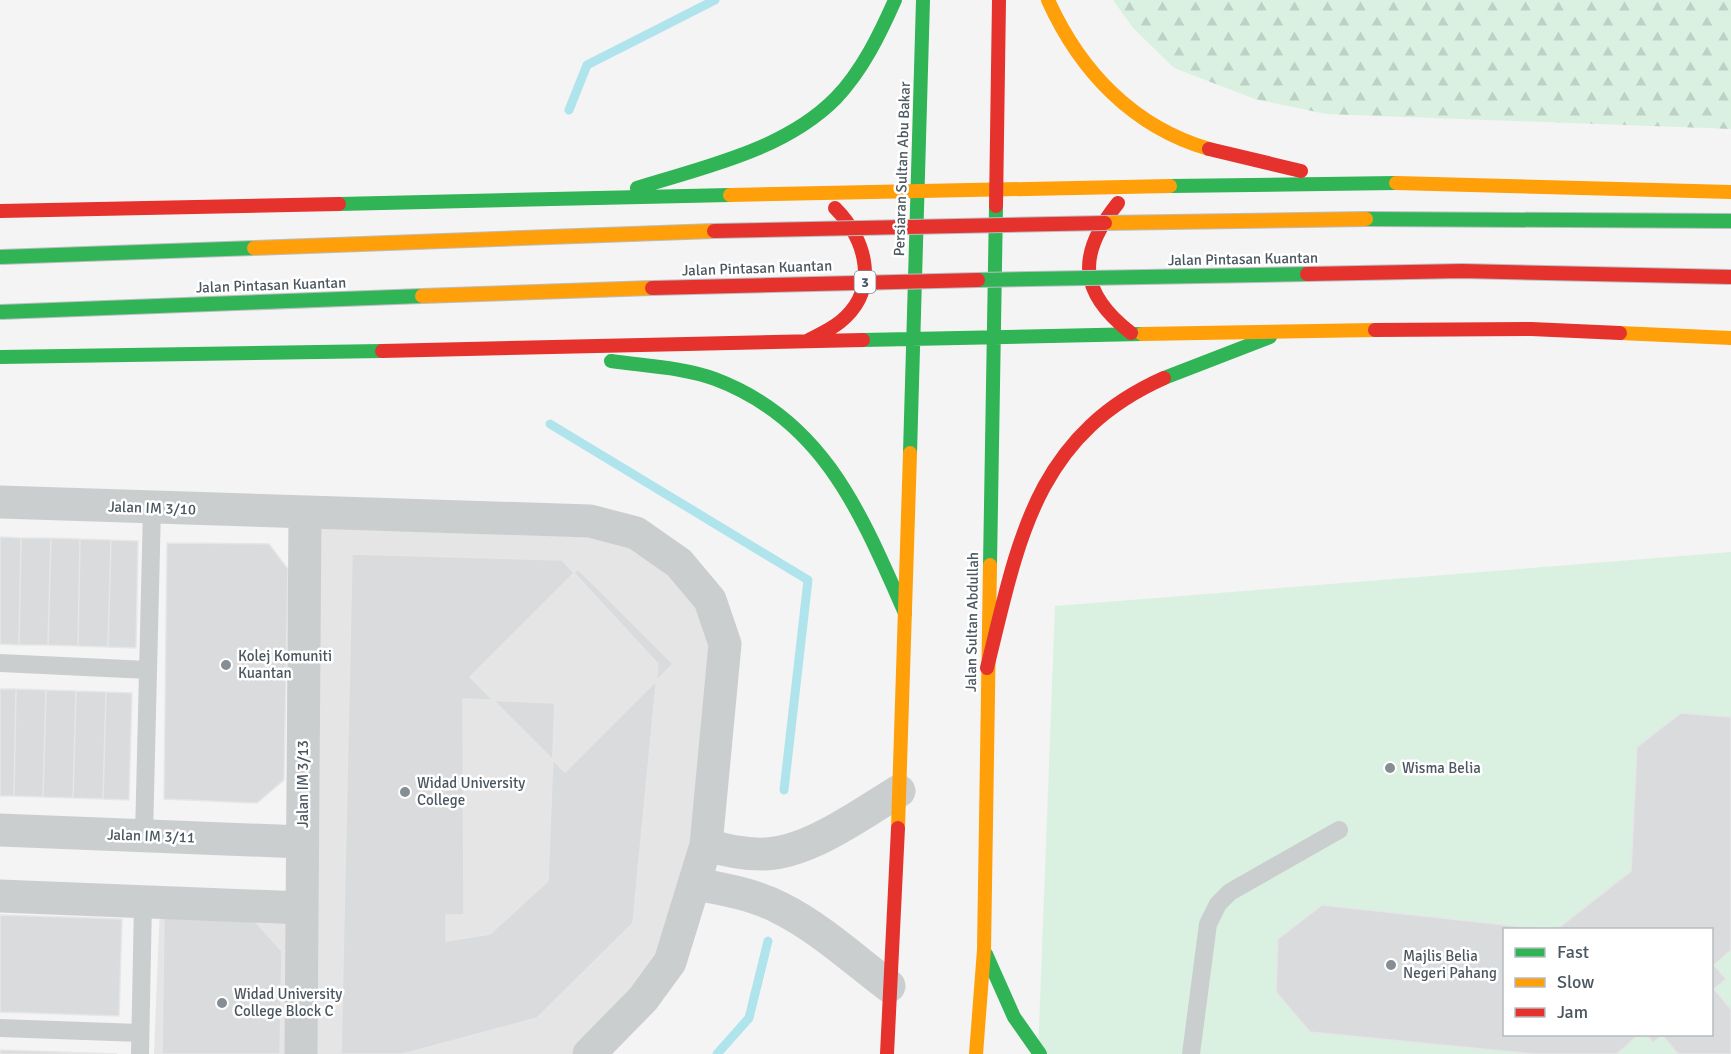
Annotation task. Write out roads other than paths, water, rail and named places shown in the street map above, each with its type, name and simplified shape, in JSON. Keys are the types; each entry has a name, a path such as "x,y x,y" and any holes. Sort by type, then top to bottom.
{"main road":[{"path":"607,198 777,139 826,107 848,81 895,0"},
{"name":"Persiaran Sultan Abu Bakar","path":"913,339 923,0"},
{"path":"996,190 999,0"},
{"path":"1048,0 1078,58 1115,98 1159,129 1201,147 1345,182"},
{"path":"0,211 1345,182 1731,192"},
{"path":"1131,333 1110,320 1095,298 1088,272 1090,245 1100,221 1118,202 1142,186"},
{"name":"Jalan Sultan Abdullah","path":"976,1054 984,950 996,190"},
{"path":"782,194 830,204 846,217 864,250 865,288 854,307 840,321 806,341"},
{"path":"0,257 818,228 1456,218 1731,221"},
{"name":"Jalan Pintasan Kuantan","path":"0,312 800,283 1461,271 1731,277"},
{"path":"0,357 536,348 1289,330 1530,329 1731,339"},
{"path":"987,668 1020,539 1032,504 1058,459 1092,424 1135,393 1289,330"},
{"path":"887,1054 900,790 913,339"},
{"path":"536,348 713,378 763,399 785,415 818,447 843,485 905,613"},
{"path":"984,950 1014,1017 1040,1054"}],"street":[{"name":"Jalan IM 3/10","path":"0,502 305,514 590,521 636,533 679,563 710,600 725,644 706,845 670,962 642,999 589,1054"},
{"name":"Jalan IM 3/13","path":"301,1054 305,514"},
{"path":"706,845 737,852 767,855 820,837 900,790"},
{"name":"Jalan IM 3/11","path":"0,830 302,842"},
{"path":"695,884 737,892 778,907 816,928 889,986"},
{"path":"0,896 302,908"}],"lane":[{"path":"144,836 152,508"},
{"path":"0,663 148,670"},
{"path":"1191,1054 1208,924 1218,904 1230,892 1339,830"},
{"path":"140,1054 143,901"},
{"path":"0,1028 140,1033"}],"waterway":[{"path":"569,110 587,65 715,0"},
{"path":"550,424 808,580 784,790"},
{"path":"717,1054 749,1018 768,941"}],"place":[{"name":"Kolej Komuniti Kuantan","path":"226,665"},
{"name":"Wisma Belia","path":"1390,768"},
{"name":"Widad University College","path":"405,792"},
{"name":"Majlis Belia Negeri Pahang","path":"1391,965"},
{"name":"Widad University College Block C","path":"222,1003"}]}
